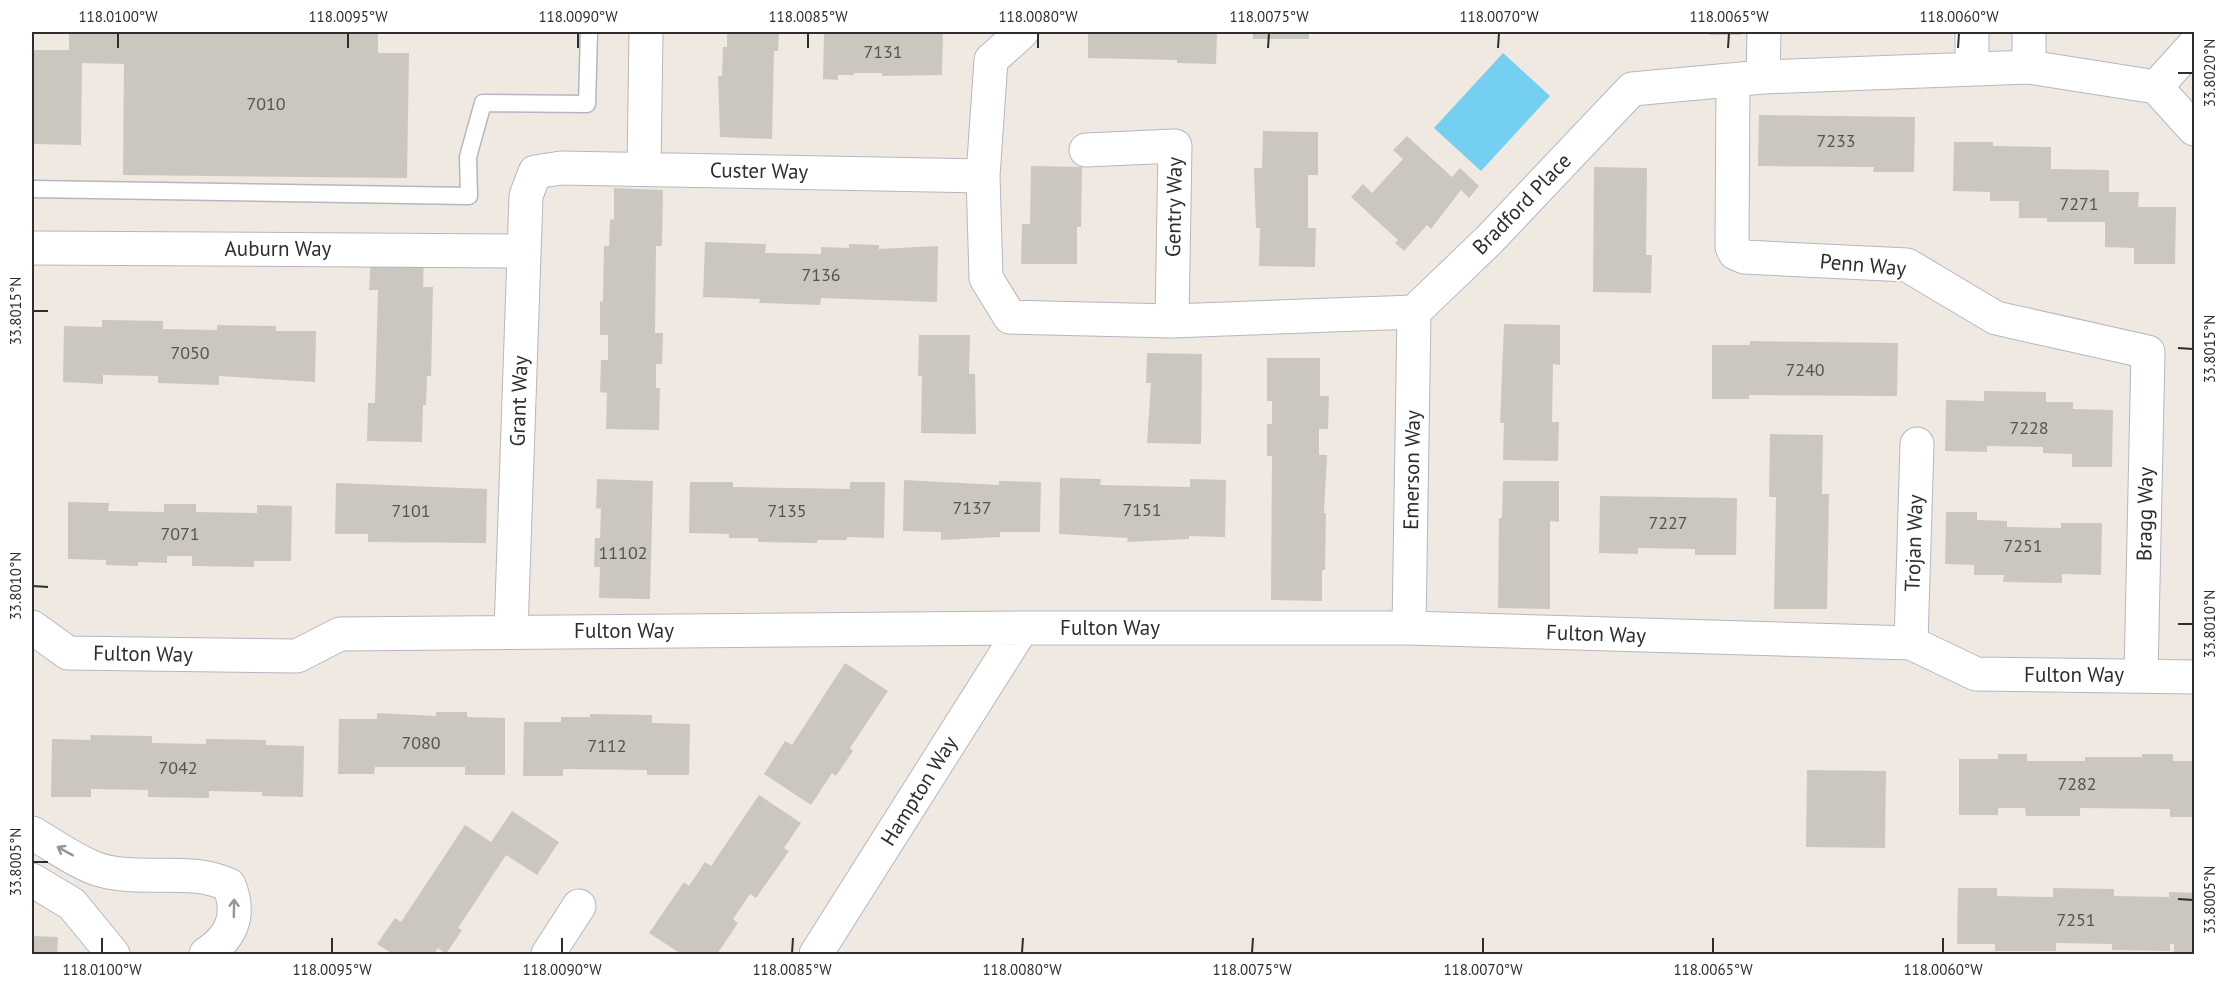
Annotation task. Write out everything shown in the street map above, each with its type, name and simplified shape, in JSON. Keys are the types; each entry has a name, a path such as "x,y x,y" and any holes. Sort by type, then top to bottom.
{"street":[{"path":"644,169 646,32"},
{"path":"1022,32 992,60 983,176 986,278 1010,317 1172,321 1414,312"},
{"path":"1748,78 1764,32"},
{"path":"1972,32 1972,69"},
{"path":"2029,32 2029,67"},
{"path":"2194,45 2156,87 2194,129"},
{"name":"Bradford Place","path":"1414,312 1489,240 1632,89 1748,78 2029,67 2156,87"},
{"name":"Penn Way","path":"1748,78 1732,247 1735,254 1744,257 1907,265 1996,318 2148,352"},
{"name":"Gentry Way","path":"1086,150 1175,146 1172,321"},
{"name":"Custer Way","path":"535,172 561,168 983,176"},
{"name":"Grant Way","path":"511,632 526,196 535,172"},
{"name":"Auburn Way","path":"32,248 524,250"},
{"name":"Emerson Way","path":"1409,628 1414,312"},
{"name":"Bragg Way","path":"2141,675 2148,352"},
{"name":"Trojan Way","path":"1911,643 1917,444"},
{"name":"Fulton Way","path":"32,627 68,653 297,656 340,634 1022,628 1409,628 1911,643 1976,674 2194,676"},
{"name":"Hampton Way","path":"816,954 1022,628"},
{"path":"32,833 97,869 126,873 210,876 229,885 234,897 232,930 221,945 206,954"},
{"path":"72,904 97,869"},
{"path":"32,880 72,904 113,954"},
{"path":"548,954 579,906"}],"lane":[{"path":"32,189 469,196 468,157 483,103 587,104 589,32"}],"water":[{"path":"1503,53 1550,96 1481,171 1434,128"}],"building":[{"path":"69,32 378,32 378,53 409,53 407,178 123,175 124,64 82,63 81,145 32,144 32,50 69,50"},
{"path":"727,32 779,32 778,51 774,51 772,139 720,137 718,76 722,76 723,47 727,47"},
{"path":"824,32 943,32 942,75 882,76 882,73 854,73 854,75 838,75 838,80 823,79"},
{"path":"1088,32 1217,32 1216,64 1177,63 1177,60 1088,58"},
{"path":"1253,32 1309,32 1309,39 1253,39"},
{"path":"1585,32 1621,32 1621,34 1585,34"},
{"path":"1709,32 1741,32 1741,35 1709,35"},
{"path":"1759,115 1915,117 1914,172 1873,172 1874,167 1758,166"},
{"path":"1263,131 1318,132 1318,175 1308,175 1308,228 1316,228 1315,267 1259,266 1260,228 1256,228 1254,168 1262,168"},
{"path":"1407,136 1452,177 1460,168 1479,186 1469,198 1461,190 1431,229 1427,225 1404,251 1395,243 1398,240 1351,197 1363,184 1372,193 1403,159 1393,150"},
{"path":"1954,142 1993,142 1993,146 2051,147 2051,169 2109,170 2109,192 2139,192 2138,207 2176,207 2175,264 2134,264 2134,248 2105,247 2105,222 2047,222 2047,218 2019,218 2019,201 1990,201 1990,192 1953,191"},
{"path":"1031,166 1082,167 1081,227 1077,227 1077,264 1021,264 1022,224 1030,224"},
{"path":"1594,167 1647,168 1646,255 1652,255 1651,293 1593,292"},
{"path":"614,188 663,190 662,246 656,246 655,333 663,333 662,364 656,364 656,388 660,388 659,430 606,429 607,393 600,392 601,360 608,360 608,335 600,335 600,301 603,302 604,246 609,246 610,219 614,220"},
{"path":"705,242 766,244 765,253 821,254 821,247 849,248 849,244 879,245 879,249 938,246 937,302 821,298 820,305 759,303 760,299 703,297"},
{"path":"371,256 424,258 423,287 433,287 431,376 427,376 426,405 423,405 422,442 367,441 368,403 375,403 378,290 369,290"},
{"path":"102,320 163,321 163,329 217,330 217,325 276,326 276,331 316,331 315,382 219,376 219,385 158,383 158,376 103,375 103,384 63,382 64,326 102,327"},
{"path":"1504,324 1560,325 1560,365 1553,364 1552,422 1559,422 1558,461 1503,460 1504,423 1500,423"},
{"path":"919,335 970,335 969,374 975,374 976,434 921,433 922,376 918,376"},
{"path":"1750,341 1898,343 1897,396 1749,395 1749,399 1712,399 1712,345 1750,345"},
{"path":"1147,353 1202,354 1201,444 1147,443 1151,383 1146,383"},
{"path":"1267,358 1320,358 1320,396 1329,396 1328,429 1319,429 1319,455 1327,455 1324,513 1326,513 1325,570 1322,570 1322,601 1271,600 1272,456 1267,456 1267,424 1272,424 1272,401 1267,401"},
{"path":"1984,391 2046,392 2046,402 2073,402 2073,409 2113,410 2112,467 2072,467 2072,454 2043,453 2043,447 1987,446 1987,452 1945,451 1946,400 1984,401"},
{"path":"1770,434 1823,435 1822,494 1829,494 1827,609 1774,609 1776,497 1769,497"},
{"path":"1060,478 1101,479 1100,485 1190,487 1190,479 1226,480 1225,537 1189,536 1189,539 1127,542 1128,538 1059,534"},
{"path":"597,479 653,481 650,599 599,598 600,567 594,567 595,538 600,538 601,509 596,508"},
{"path":"904,480 999,485 999,481 1041,482 1040,532 1000,532 1000,537 941,540 941,532 903,531"},
{"path":"1503,481 1559,481 1559,522 1550,521 1550,609 1498,608 1499,518 1502,518"},
{"path":"690,482 733,482 733,487 850,489 850,482 885,482 884,538 847,537 847,540 817,540 817,543 758,542 758,538 729,538 729,534 689,533"},
{"path":"336,483 487,489 486,543 368,542 368,534 335,534"},
{"path":"1600,496 1737,498 1736,555 1695,555 1695,549 1638,548 1638,554 1599,553"},
{"path":"68,502 109,503 108,511 164,512 164,504 196,504 196,512 257,513 257,505 292,506 291,561 254,561 254,567 192,566 192,556 167,556 167,563 138,562 138,566 106,565 106,560 68,559"},
{"path":"1946,512 1977,512 1977,520 2007,521 2007,527 2061,528 2061,523 2102,523 2101,575 2062,574 2062,583 2003,582 2004,575 1974,575 1974,565 1945,564"},
{"path":"845,663 888,691 850,748 853,751 836,776 832,773 811,805 764,774 785,741 792,745"},
{"path":"436,712 467,712 467,717 505,718 505,775 465,775 465,767 375,767 374,774 338,774 339,719 377,719 377,713 436,716"},
{"path":"590,714 652,715 652,723 690,724 689,775 647,775 647,770 563,769 563,776 523,776 524,722 561,722 561,717 590,717"},
{"path":"90,735 152,736 152,743 206,744 206,739 266,740 266,745 304,746 303,797 262,796 262,792 209,791 209,798 148,797 148,790 91,789 91,797 51,797 52,739 91,740"},
{"path":"1998,754 2027,754 2027,761 2085,761 2085,757 2142,757 2142,754 2173,754 2173,761 2194,761 2194,817 2170,817 2170,809 2080,808 2080,816 2026,816 2025,808 1998,808 1998,815 1959,815 1959,759 1998,759"},
{"path":"1807,770 1886,771 1885,848 1806,847"},
{"path":"759,795 801,823 784,848 789,851 756,898 750,894 733,919 738,923 717,954 681,954 649,933 684,882 689,886 705,862 711,866"},
{"path":"512,811 559,842 537,875 506,855 458,928 462,930 446,954 438,948 434,954 393,954 377,944 395,918 401,922 465,825 491,842"},
{"path":"1958,888 1997,888 1997,896 2053,897 2053,888 2114,889 2114,896 2169,897 2169,892 2194,893 2194,954 2174,954 2174,944 2170,944 2170,951 2112,950 2112,944 2056,943 2056,951 1995,951 1995,944 1957,944"},
{"path":"32,936 58,937 57,954 32,954"}]}
